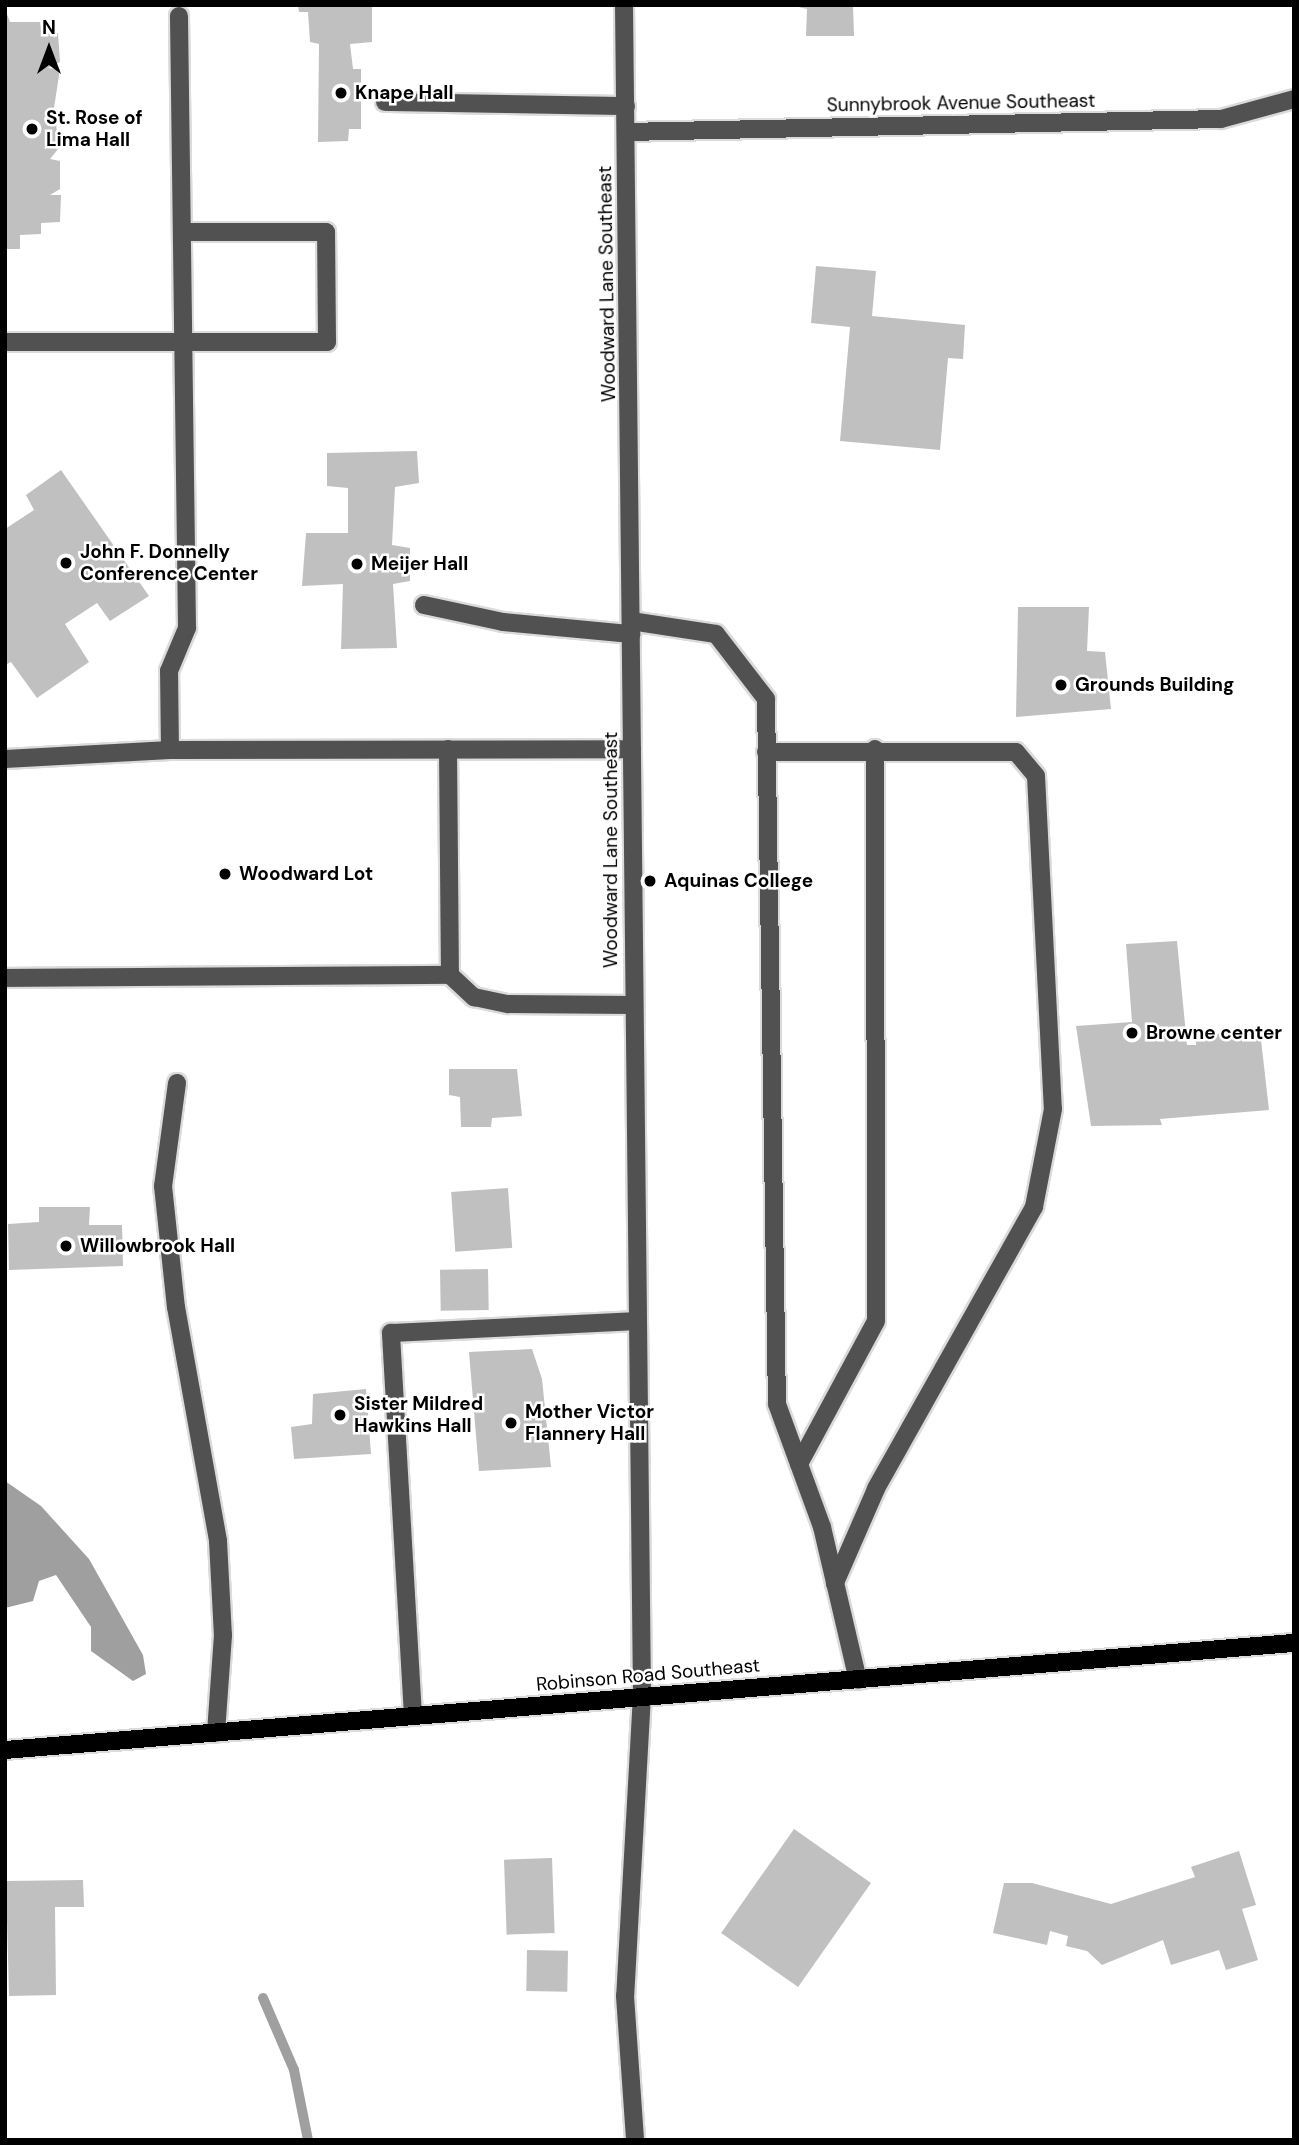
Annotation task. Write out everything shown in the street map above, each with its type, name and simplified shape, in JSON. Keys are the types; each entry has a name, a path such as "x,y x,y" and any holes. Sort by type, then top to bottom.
{"main road":[{"name":"Robinson Road Southeast","path":"5,1750 642,1695 858,1681 1294,1643"}],"street":[{"name":"Woodward Lane Southeast","path":"624,5 632,749 634,1321 642,1695 625,1996 635,2140"},
{"path":"170,750 169,671 187,628 179,16"},
{"name":"Sunnybrook Avenue Southeast","path":"626,132 1222,119 1294,99"},
{"path":"385,102 626,106"},
{"path":"5,342 327,342 326,232 182,232"},
{"path":"424,605 527,625 631,627 716,634 765,699 777,1404 799,1464 835,1583 858,1681"},
{"path":"448,749 450,975"},
{"path":"5,759 170,750 632,749"},
{"path":"766,752 875,749 1016,752 1036,776 1053,1109 1034,1207 877,1489 835,1583"},
{"path":"799,1464 876,1321 875,749"},
{"path":"5,978 450,975 474,997 508,1004 633,1005"},
{"path":"177,1083 163,1186 176,1307 218,1541 223,1636 216,1733"},
{"path":"413,1716 391,1333 634,1321"}],"shaded area":[{"path":"5,1481 41,1506 89,1559 143,1655 146,1674 133,1681 91,1651 91,1627 56,1575 39,1581 33,1601 5,1608"}],"building":[{"name":"Knape Hall","path":"298,5 372,7 372,42 350,44 353,69 361,69 361,129 349,129 348,141 318,142 319,44 310,42 308,12 299,12"},
{"path":"790,5 853,5 854,36 806,36 807,9"},
{"name":"St. Rose of Lima Hall","path":"5,9 10,22 40,22 42,32 58,33 60,62 48,68 60,69 54,108 59,148 50,159 60,161 60,189 50,195 61,195 60,222 41,223 41,234 20,235 20,249 5,249"},
{"path":"816,266 876,271 872,316 965,325 963,359 948,358 940,450 840,441 850,327 811,323"},
{"name":"Meijer Hall","path":"417,451 419,483 395,487 392,545 410,548 410,581 393,584 397,648 341,649 343,584 302,586 306,533 348,533 348,488 327,486 327,453"},
{"name":"John F. Donnelly Conference Center","path":"61,470 149,596 110,621 97,603 65,624 89,662 37,698 11,662 5,665 5,529 34,510 26,495"},
{"name":"Grounds Building","path":"1018,607 1089,607 1087,651 1105,652 1111,709 1016,717"},
{"name":"Browne center","path":"1177,941 1187,1045 1196,1045 1195,1035 1260,1031 1269,1110 1160,1119 1162,1125 1091,1126 1076,1026 1132,1022 1126,944"},
{"path":"449,1069 517,1069 522,1116 492,1118 491,1127 461,1127 460,1097 449,1095"},
{"path":"508,1188 512,1248 455,1252 451,1192"},
{"name":"Willowbrook Hall","path":"39,1207 90,1207 89,1225 122,1225 123,1266 9,1270 8,1224 39,1222"},
{"path":"488,1269 489,1310 441,1311 440,1270"},
{"name":"Mother Victor Flannery Hall","path":"532,1349 542,1379 551,1467 479,1471 469,1352"},
{"name":"Sister Mildred Hawkins Hall","path":"366,1389 371,1454 294,1459 291,1427 312,1424 313,1394"},
{"path":"794,1829 871,1883 798,1987 721,1933"},
{"path":"1239,1851 1256,1905 1242,1909 1258,1960 1226,1970 1219,1950 1171,1965 1163,1940 1102,1965 1087,1951 1066,1946 1068,1936 1050,1931 1047,1945 993,1933 1004,1883 1032,1883 1111,1904 1195,1877 1191,1867"},
{"path":"552,1858 555,1933 507,1935 504,1860"},
{"path":"83,1880 84,1907 55,1907 56,1995 9,1996 6,1881"},
{"path":"527,1950 568,1951 567,1992 526,1991"}],"waterway":[{"path":"263,1998 294,2070 308,2140"}],"place":[{"name":"Knape Hall","path":"341,93"},
{"name":"St. Rose of Lima Hall","path":"32,129"},
{"name":"John F. Donnelly Conference Center","path":"66,563"},
{"name":"Meijer Hall","path":"357,564"},
{"name":"Grounds Building","path":"1061,685"},
{"name":"Woodward Lot","path":"225,874"},
{"name":"Aquinas College","path":"650,881"},
{"name":"Browne center","path":"1132,1033"},
{"name":"Willowbrook Hall","path":"66,1246"},
{"name":"Sister Mildred Hawkins Hall","path":"340,1415"},
{"name":"Mother Victor Flannery Hall","path":"511,1423"}]}
